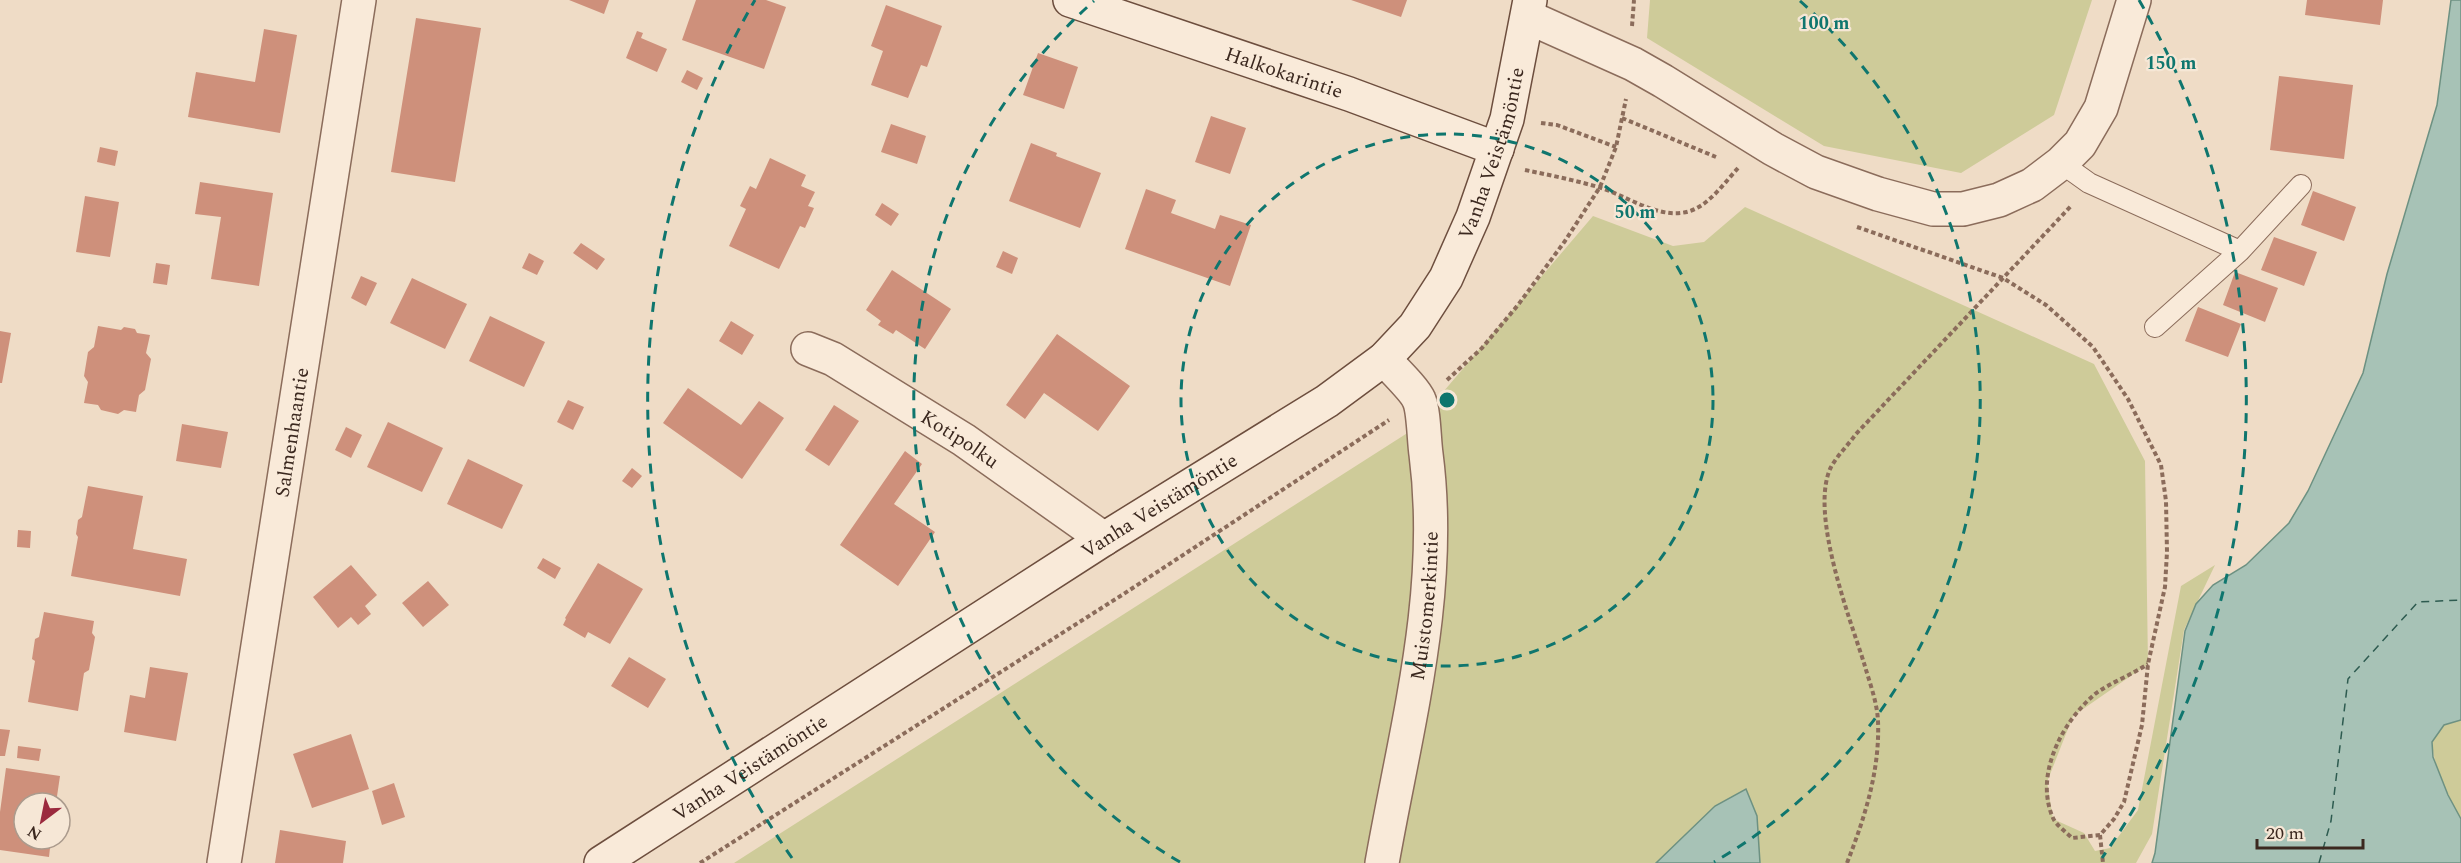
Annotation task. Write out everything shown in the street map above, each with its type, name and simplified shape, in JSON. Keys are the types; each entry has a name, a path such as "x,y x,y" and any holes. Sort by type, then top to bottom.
{"street":[{"name":"Salmenhaantie","path":"224,863 359,0"},
{"name":"Halkokarintie","path":"1070,0 1499,144"},
{"path":"1529,8 1663,81 1816,172 1878,194 1933,209 1963,209 1999,200 2032,185 2061,163 2080,144 2101,108 2134,0"},
{"name":"Vanha Veistämöntie","path":"602,863 1104,539 1327,401 1384,359 1414,326 1446,278 1473,217 1499,144 1529,8"},
{"name":"Kotipolku","path":"808,349 833,359 964,440 1104,539"},
{"path":"1384,359 1419,400"},
{"name":"Muistomerkintie","path":"1382,863 1424,639 1432,551 1429,475 1419,400"}],"lane":[{"path":"2061,163 2088,183 2240,251"},
{"path":"2155,327 2240,251 2301,185"}],"path":[{"path":"700,863 1216,535 1438,388 1482,348 1518,305 1565,241 1600,187 1616,147 1622,118"},
{"path":"1499,144 1557,125 1616,147"},
{"path":"1499,144 1657,211 1679,214 1696,209 1715,193 1759,140"},
{"path":"1847,863 1865,817 1876,760 1878,719 1871,686 1825,526 1825,489 1831,467 1856,434 2003,278 2046,305 2092,347 2128,399 2161,465 2166,501 2165,587 2148,664 2142,725 2124,802 2114,819 2100,835 2072,838 2053,819 2046,787 2055,748 2073,716 2097,693 2148,664"},
{"path":"2100,835 2103,863"}],"shaded area":[{"path":"1650,0 2092,0 2054,115 1961,173 1824,146 1647,38"},
{"path":"2451,0 2461,0 2461,720 2444,725 2432,742 2433,757 2448,795 2461,819 2461,863 2152,863 2185,631 2196,604 2213,585 2246,565 2289,523 2308,491 2363,373 2387,274 2437,105"},
{"path":"1745,207 2094,364 2145,461 2148,664 2073,716 2047,782 2053,819 2084,833 2095,851 2110,848 2138,810 2181,586 2215,565 2184,630 2152,834 2136,863 734,863 1409,432 1593,216 1673,246 1704,242"},
{"path":"2461,720 2461,819 2439,772 2432,742 2444,725"},
{"path":"1746,789 1757,816 1760,863 1656,863 1715,806"}],"building":[{"path":"569,0 609,0 604,14"},
{"path":"696,0 766,0 786,7 764,69 682,40"},
{"path":"1351,0 1407,0 1401,17"},
{"path":"2307,0 2383,0 2380,25 2305,15"},
{"path":"886,5 942,26 927,67 921,65 908,98 871,85 883,51 871,46"},
{"path":"416,18 481,28 455,182 391,172"},
{"path":"264,29 297,35 280,133 188,117 196,72 255,82"},
{"path":"637,31 643,33 641,38 667,49 657,72 626,58"},
{"path":"1038,53 1078,67 1064,109 1023,95"},
{"path":"687,70 703,78 697,90 681,82"},
{"path":"2279,76 2353,85 2344,159 2270,150"},
{"path":"1211,116 1246,128 1230,174 1195,162"},
{"path":"891,124 926,136 917,164 881,152"},
{"path":"1031,143 1057,153 1056,156 1101,173 1080,228 1009,201"},
{"path":"100,147 118,151 115,166 97,162"},
{"path":"770,158 806,175 801,186 815,192 808,206 814,208 805,228 800,226 779,269 729,246 746,209 740,206 750,186 756,189"},
{"path":"200,182 273,193 259,286 211,279 221,217 195,214"},
{"path":"1146,189 1176,200 1171,213 1215,229 1220,215 1251,225 1230,286 1125,249"},
{"path":"2313,191 2356,207 2344,241 2301,225"},
{"path":"85,196 119,202 110,257 76,252"},
{"path":"882,203 899,214 891,226 875,215"},
{"path":"2274,237 2317,252 2304,286 2261,270"},
{"path":"581,243 605,259 597,270 573,253"},
{"path":"1003,251 1018,258 1012,274 996,267"},
{"path":"529,253 544,261 537,275 522,268"},
{"path":"156,263 170,265 167,285 153,283"},
{"path":"892,270 951,309 925,349 896,330 893,334 878,325 881,321 866,310"},
{"path":"2235,272 2278,288 2265,322 2223,305"},
{"path":"361,276 377,283 366,306 351,298"},
{"path":"412,278 467,304 445,349 390,323"},
{"path":"2198,307 2241,324 2228,357 2185,341"},
{"path":"490,316 545,342 524,387 469,361"},
{"path":"731,321 754,335 742,355 719,341"},
{"path":"98,326 121,330 124,327 135,329 137,333 150,335 146,353 151,359 145,390 139,395 136,412 124,410 118,414 101,410 98,405 84,403 88,382 84,376 88,352 94,347"},
{"path":"0,331 11,333 2,383 0,383"},
{"path":"1057,334 1130,386 1098,431 1044,393 1025,419 1006,405"},
{"path":"688,388 741,425 759,401 784,418 742,479 663,423"},
{"path":"568,400 584,407 573,430 557,422"},
{"path":"834,405 859,421 829,466 805,450"},
{"path":"388,422 443,448 422,492 367,467"},
{"path":"182,424 228,432 221,468 176,461"},
{"path":"346,427 362,435 351,458 335,450"},
{"path":"905,451 922,464 894,504 935,532 898,586 840,545"},
{"path":"468,459 523,485 502,529 447,504"},
{"path":"632,468 642,476 632,488 622,481"},
{"path":"88,486 143,496 133,549 187,559 180,596 71,576 78,537 76,534 78,520 82,517"},
{"path":"18,530 31,531 30,548 17,547"},
{"path":"543,558 561,568 555,579 537,568"},
{"path":"598,563 643,589 610,644 588,632 585,638 563,625"},
{"path":"351,565 377,595 365,606 371,614 358,625 351,617 338,628 313,597"},
{"path":"428,581 449,605 423,627 402,603"},
{"path":"44,612 94,621 92,633 95,637 89,670 84,673 78,711 28,702 35,661 32,659 35,639 39,637"},
{"path":"629,657 666,679 648,708 611,686"},
{"path":"150,667 188,673 176,741 124,732 130,695 145,698"},
{"path":"0,729 10,730 5,756 0,756"},
{"path":"351,734 369,789 312,808 293,754"},
{"path":"18,746 41,749 39,761 17,758"},
{"path":"6,768 60,776 58,791 12,791 12,851 50,851 49,857 0,850 0,812"},
{"path":"394,783 405,817 382,825 372,791"},
{"path":"280,830 346,841 343,863 275,863"}],"ferry route":[{"path":"2319,863 2331,821 2348,679 2418,602 2461,600"}]}
